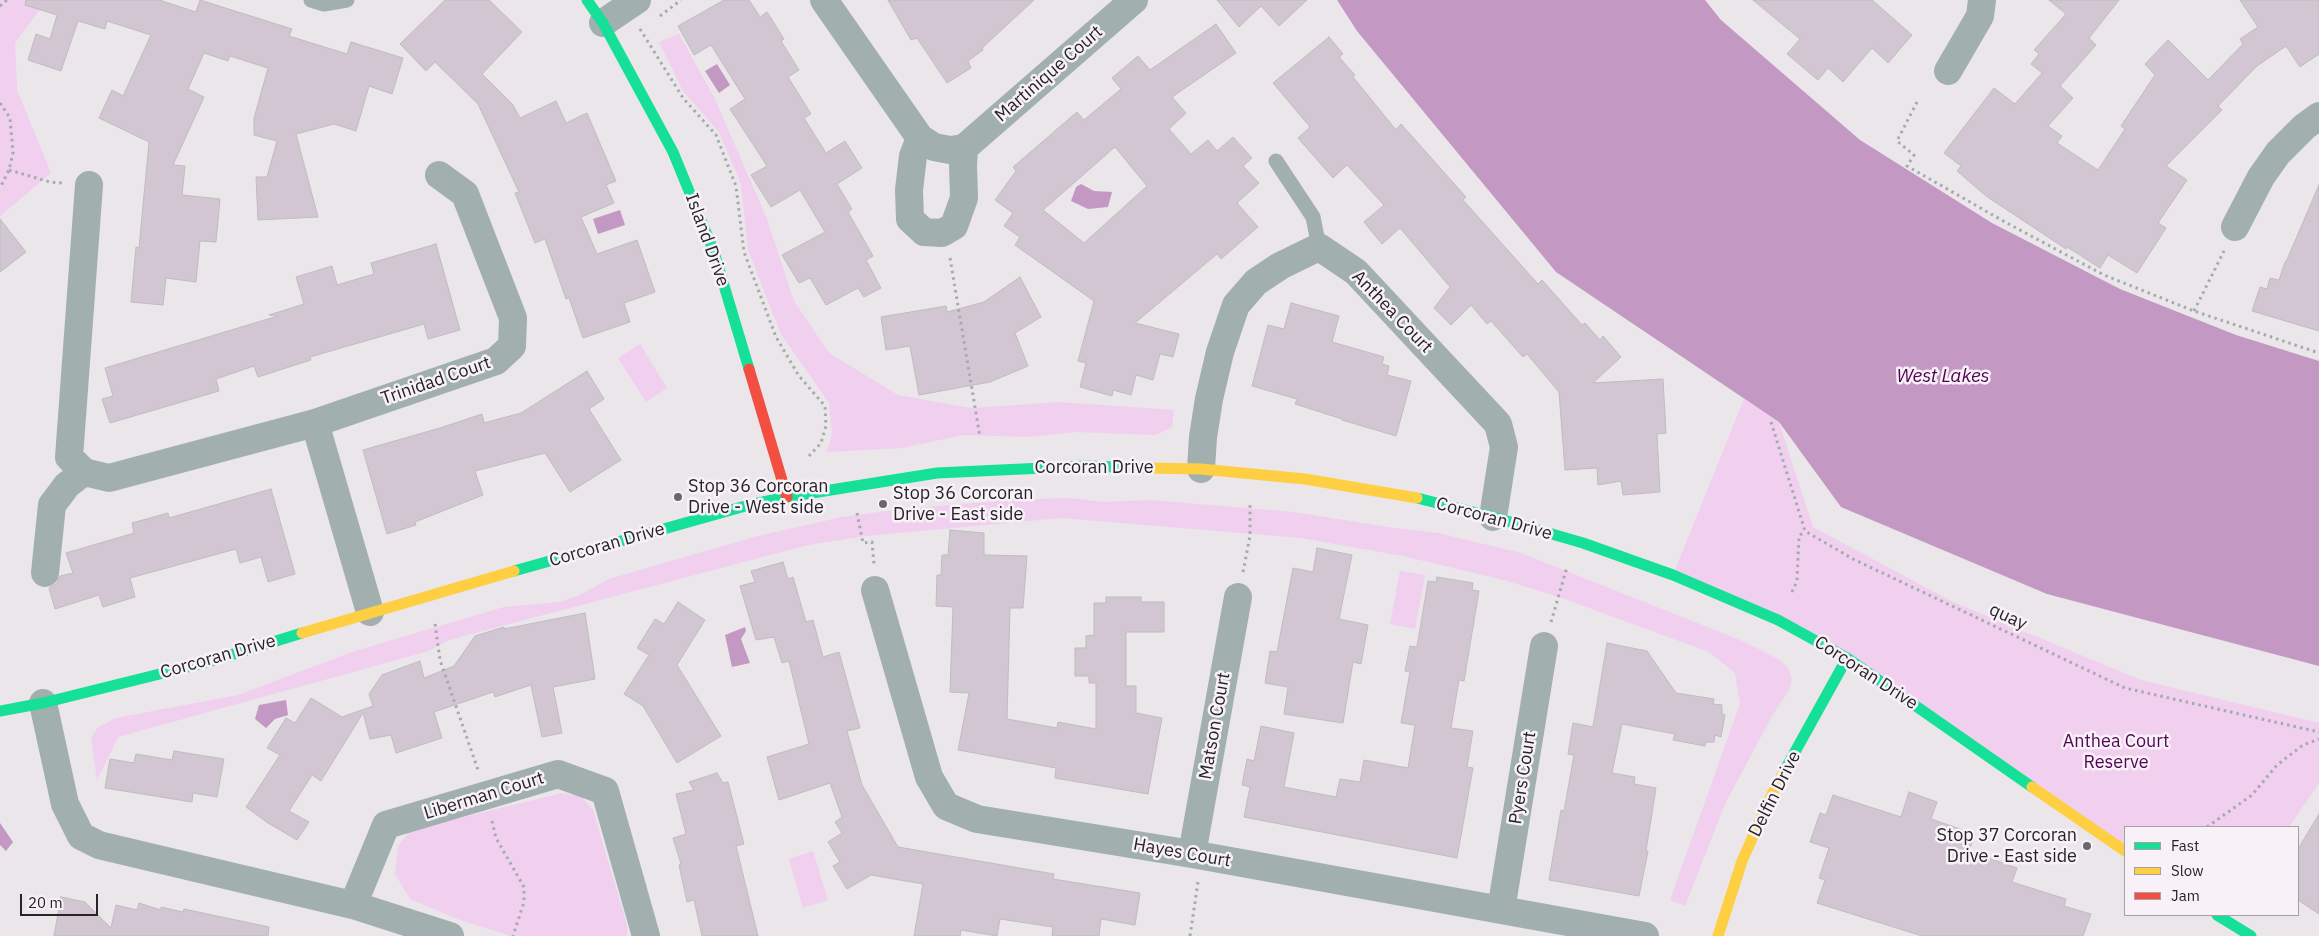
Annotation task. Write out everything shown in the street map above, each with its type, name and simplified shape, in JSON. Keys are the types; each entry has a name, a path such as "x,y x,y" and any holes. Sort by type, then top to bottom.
{"street":[{"name":"Island Drive","path":"587,0 603,23 673,152 714,252 787,497"},
{"path":"824,0 920,138 934,147 950,150 964,148 964,198 954,226 942,233 924,232 910,219 909,190 912,156 920,138"},
{"name":"Martinique Court","path":"964,148 1134,0"},
{"path":"1948,71 1980,16 1982,0"},
{"path":"603,23 632,4"},
{"path":"2235,227 2261,177 2278,153 2304,126 2319,116"},
{"name":"Trinidad Court","path":"84,472 109,478 315,423 496,361 512,346 513,318 465,194 439,175"},
{"path":"45,574 52,506 67,485 84,472 70,457 89,185"},
{"path":"1201,469 1203,436 1209,399 1220,352 1236,305 1256,282 1280,266 1319,247"},
{"name":"Anthea Court","path":"1319,247 1356,272 1498,424 1504,447 1493,517"},
{"path":"315,423 370,612"},
{"name":"Corcoran Drive","path":"0,711 43,703 208,662 370,612 749,505 787,497 937,473 1086,466 1201,469 1305,479 1411,497 1493,517 1583,543 1674,575 1778,620 1847,658 2124,850"},
{"name":"Hayes Court","path":"875,590 930,777 946,806 977,819 1192,854 1645,936"},
{"name":"Matson Court","path":"1192,854 1238,597"},
{"name":"Pyers Court","path":"1501,910 1544,646"},
{"name":"Delfin Drive","path":"1718,936 1742,861 1772,794 1847,658"},
{"path":"43,703 65,804 81,836 99,846 353,905 450,936"},
{"name":"Liberman Court","path":"353,905 386,825 558,774 605,791 646,936"},
{"path":"2219,916 2251,936"}],"lane":[{"path":"311,0 324,4 348,0"},
{"path":"1276,160 1313,217 1319,247"}],"path":[{"path":"0,6 7,0"},
{"path":"632,4 683,98 716,135 736,186 744,252 776,337 799,376 825,406 826,426 821,443 809,456"},
{"path":"1917,102 1897,141 1914,155 1906,166 2104,275 2194,311 2319,353"},
{"path":"0,103 10,118 13,153 9,170 0,188"},
{"path":"9,170 50,182 89,185"},
{"path":"2194,311 2235,227"},
{"path":"942,233 952,263 980,437"},
{"path":"1771,422 1805,531 1799,536 1797,581 1792,592"},
{"path":"1238,597 1250,536 1250,503"},
{"path":"856,510 863,543 872,542 875,590"},
{"name":"quay","path":"1805,531 1853,559 2125,688 2319,732"},
{"path":"1544,646 1567,567"},
{"path":"435,624 440,660 486,794 496,838 524,887 524,902 512,936"},
{"path":"2208,826 2252,795 2277,766 2303,745 2319,739"},
{"path":"1190,936 1199,875 1192,854"}],"green space":[{"path":"0,0 47,0 15,43 17,90 51,173 0,216"},
{"path":"679,34 715,99 767,219 794,301 829,353 898,395 971,408 1059,402 1174,410 1172,427 1156,435 1075,432 1029,437 963,435 902,448 827,452 832,433 829,403 781,334 748,250 741,184 719,132 683,91 659,42"},
{"path":"640,344 667,388 646,402 618,358"},
{"name":"Anthea Court Reserve","path":"1744,399 1779,422 1813,527 1953,602 2141,680 2319,723 2319,783 2290,826 2124,826 2124,850 1847,658 1673,575"},
{"path":"1071,498 1102,502 1151,500 1294,512 1438,533 1521,553 1745,642 1780,660 1788,668 1792,679 1789,690 1772,716 1725,804 1685,906 1670,900 1740,704 1735,673 1709,652 1562,598 1504,580 1403,556 1301,538 1061,518 866,536 808,545 449,640 429,651 118,737 97,780 91,738 98,727 116,718 238,695 355,651 504,607 559,602 578,596 609,579 754,537 842,517 902,509 1009,500"},
{"path":"1400,571 1425,575 1415,629 1390,624"},
{"path":"562,793 581,796 593,810 627,925 627,936 511,936 460,920 410,899 395,874 398,846 411,830"},
{"path":"813,851 828,900 803,908 789,859"}],"water":[{"name":"West Lakes","path":"1337,0 1705,0 1721,20 1860,140 1992,223 2120,289 2236,335 2319,361 2319,666 2047,594 1841,507 1779,422 1556,272 1357,31"},
{"path":"717,64 730,85 719,93 705,71"},
{"path":"1081,184 1094,191 1112,192 1108,207 1088,209 1071,201 1076,187"},
{"path":"620,210 625,225 598,234 593,219"},
{"path":"745,627 746,631 741,639 750,663 732,667 725,635"},
{"path":"286,700 288,715 275,719 266,728 255,719 259,705"},
{"path":"0,823 13,842 6,851 0,845"}],"building":[{"path":"26,0 159,0 196,12 200,0 292,29 289,36 347,54 351,42 403,58 392,94 369,86 356,131 334,124 296,134 318,217 258,220 256,177 267,177 277,141 254,135 254,118 268,68 230,56 228,61 204,53 188,89 204,97 173,165 185,166 182,195 220,199 216,242 200,241 196,282 166,278 163,305 131,302 136,247 139,248 149,142 99,118 112,90 123,96 151,35 107,21 105,29 78,21 61,71 28,60 36,34 50,39 57,15 25,5"},
{"path":"445,0 489,0 522,32 482,74 513,105 520,118 556,101 566,123 587,113 616,181 606,185 614,203 581,217 597,254 637,240 655,292 624,303 630,322 583,338 569,298 566,299 545,239 535,243 515,193 519,192 478,104 435,62 426,71 400,44"},
{"path":"724,0 749,0 760,17 767,12 784,39 781,41 799,70 788,77 811,114 804,118 826,153 845,141 862,168 837,184 852,209 848,212 873,256 866,260 881,288 864,297 858,288 826,305 810,278 799,283 782,255 825,232 800,190 771,207 751,175 767,166 730,109 745,99 711,45 694,55 678,26"},
{"path":"888,0 1034,0 982,48 983,50 968,61 971,68 947,83 917,38 911,40"},
{"path":"1217,0 1307,0 1279,26 1261,6 1239,27"},
{"path":"1753,0 1872,0 1912,35 1888,63 1872,48 1843,82 1828,68 1818,80 1787,54 1800,39"},
{"path":"2049,0 2119,0 2089,38 2096,45 2060,86 2073,98 2048,126 2062,136 2057,143 2098,170 2125,129 2121,126 2155,75 2145,64 2168,40 2208,80 2243,44 2240,39 2258,27 2240,0 2319,0 2319,54 2300,67 2286,46 2257,66 2218,106 2222,110 2166,166 2187,180 2158,223 2166,228 2137,273 2108,255 2100,268 2067,247 2066,249 1986,196 1957,171 1961,166 1944,153 1994,88 2015,104 2042,73 2031,64 2039,54 2034,50 2066,14"},
{"path":"1216,24 1236,53 1172,97 1186,113 1169,129 1191,154 1208,140 1217,151 1233,137 1252,158 1243,166 1259,183 1237,203 1258,227 1221,259 1217,254 1135,323 1179,334 1173,357 1160,354 1153,380 1136,375 1131,395 1113,390 1112,396 1080,387 1086,363 1078,361 1094,301 1015,245 1020,237 1004,226 1013,213 995,200 1016,171 1013,167 1077,112 1084,120 1121,89 1112,78 1138,56 1150,70","holes":["1115,147 1147,186 1084,243 1043,210"]},
{"path":"1329,37 1343,54 1339,57 1355,75 1353,77 1396,130 1401,124 1466,197 1463,200 1538,284 1542,280 1582,325 1585,323 1600,340 1603,336 1621,357 1593,383 1663,379 1666,433 1657,434 1660,492 1623,495 1621,481 1598,485 1597,468 1565,470 1559,392 1527,354 1523,357 1491,321 1487,324 1471,305 1451,325 1434,308 1450,287 1400,228 1382,244 1364,222 1384,205 1347,165 1333,178 1298,138 1310,127 1273,83"},
{"path":"2319,185 2319,331 2252,311 2260,287 2267,289 2270,278 2279,280"},
{"path":"0,219 26,252 0,272"},
{"path":"436,244 460,330 428,339 424,324 310,357 311,360 258,377 254,366 216,379 219,391 110,423 102,399 113,396 105,368 278,316 269,315 304,304 296,277 332,266 337,285 374,274 371,263"},
{"path":"1020,277 1041,317 1015,333 1028,366 990,382 919,395 910,346 886,350 881,317 946,306 947,312 984,302"},
{"path":"1291,303 1339,316 1332,342 1384,357 1382,364 1389,366 1387,375 1411,381 1396,436 1295,404 1297,399 1252,386 1268,325 1284,329"},
{"path":"587,371 604,399 589,409 621,460 570,492 545,453 475,471 483,495 415,522 416,525 387,534 363,450 482,414 484,423 521,413"},
{"path":"271,489 295,574 268,582 261,557 240,563 236,549 130,578 135,597 103,607 99,595 55,609 49,588 57,583 60,576 73,573 66,553 134,533 132,523 168,513 169,518"},
{"path":"950,530 984,533 984,555 1027,556 1023,608 1010,608 1007,719 1057,728 1058,722 1096,729 1096,683 1089,683 1089,676 1075,676 1075,648 1086,648 1086,636 1094,635 1094,603 1106,603 1106,597 1141,597 1141,602 1164,602 1164,632 1126,632 1126,686 1136,686 1136,713 1162,718 1148,794 1055,778 1056,768 958,750 969,693 950,692 953,607 936,606 937,575 941,575 942,555 948,555"},
{"path":"1317,548 1352,555 1339,619 1368,625 1361,664 1353,662 1343,723 1284,714 1288,687 1265,683 1270,651 1277,652 1293,568 1313,572"},
{"path":"783,562 788,579 793,577 806,622 813,620 823,657 839,652 860,728 847,731 862,785 898,847 1054,874 1053,879 1140,893 1135,925 1101,919 1099,936 1052,936 1053,927 1000,919 997,936 961,930 960,936 914,936 923,884 871,875 847,889 833,866 840,862 828,842 842,833 835,822 842,817 830,783 779,800 767,757 809,744 789,661 782,663 774,637 756,640 740,586 755,582 751,571"},
{"path":"1437,577 1473,583 1472,590 1479,591 1464,681 1459,680 1451,728 1473,731 1467,767 1473,768 1457,858 1244,817 1250,787 1242,785 1247,759 1254,761 1261,726 1294,733 1284,787 1336,797 1340,779 1360,782 1364,760 1408,768 1415,725 1401,723 1410,672 1405,671 1410,646 1417,647 1428,581 1436,582"},
{"path":"678,602 705,620 677,665 721,736 677,763 643,706 624,694 649,655 637,648 655,619 664,624"},
{"path":"585,613 595,679 553,687 562,733 542,737 531,685 495,697 493,692 434,712 442,738 396,753 391,735 370,739 363,713 321,781 312,775 289,811 309,822 297,840 246,807 280,755 267,748 286,718 295,723 311,698 342,717 373,706 369,694 382,675 420,661 424,678 454,666 475,636 504,627 504,629"},
{"path":"1607,643 1647,651 1676,693 1714,699 1713,704 1722,705 1722,714 1725,715 1721,737 1715,735 1714,742 1706,742 1705,746 1673,740 1675,734 1622,724 1612,773 1635,777 1634,784 1656,788 1646,851 1648,851 1639,896 1549,880 1561,810 1564,811 1574,755 1568,754 1573,723 1593,727"},
{"path":"174,751 224,759 217,797 193,793 192,802 105,788 110,759 134,763 136,754 172,760"},
{"path":"717,773 723,783 728,782 744,844 736,846 758,936 702,936 694,900 687,902 679,865 681,864 673,838 686,834 676,794 694,790 689,782"},
{"path":"1909,792 1937,802 1931,819 1975,834 1969,851 2017,868 2012,882 2066,899 2064,906 2091,914 2083,936 1922,936 1817,903 1825,880 1819,878 1829,848 1810,842 1820,813 1826,815 1833,795 1901,817"},
{"path":"2319,814 2319,914 2299,901 2299,847"},
{"path":"61,897 85,902 111,928 116,905 137,910 139,903 161,910 161,907 183,912 184,909 269,927 268,936 54,936"}],"traffic: fast":[{"path":"587,0 603,23 673,152 714,252 749,369"},
{"path":"514,571 749,505 787,497 937,473 1086,466 1148,468"},
{"path":"1417,498 1493,517 1583,543 1673,575 1778,620 1847,658 2032,787"},
{"path":"0,711 43,703 208,662 302,633"},
{"path":"1786,768 1847,658"},
{"path":"2219,916 2251,936"}],"traffic: slow":[{"path":"1148,468 1201,469 1305,479 1417,498"},
{"path":"302,633 514,571"},
{"path":"1718,936 1742,861 1772,794 1786,768"},
{"path":"2032,787 2124,850"}],"traffic: jam":[{"path":"749,369 787,497"}],"place":[{"name":"Stop 36 Corcoran Drive - West side","path":"678,497"},
{"name":"Stop 36 Corcoran Drive - East side","path":"883,504"},
{"name":"Stop 37 Corcoran Drive - East side","path":"2087,846"}]}
